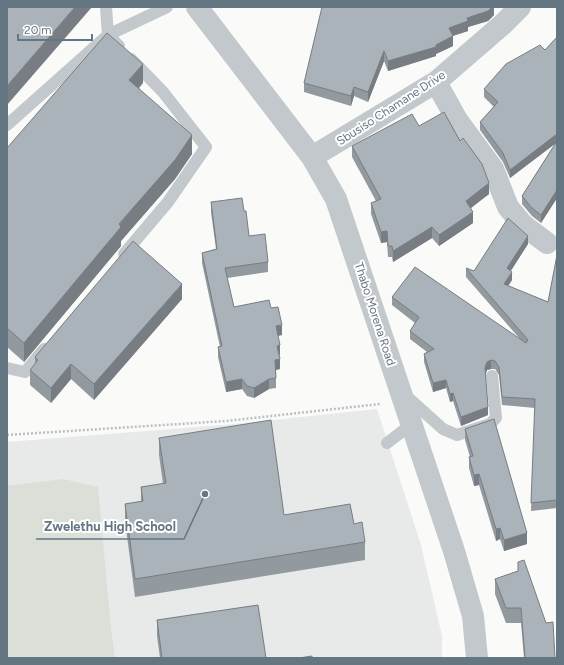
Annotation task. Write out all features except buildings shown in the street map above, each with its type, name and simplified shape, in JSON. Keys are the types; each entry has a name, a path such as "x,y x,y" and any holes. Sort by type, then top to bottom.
{"street":[{"name":"Thabo Morena Road","path":"197,7 312,157 336,199 454,551 473,616 477,658"},
{"name":"Sbusiso Chamane Drive","path":"312,157 436,82 504,24 520,7"},
{"path":"436,82 457,120 493,168 508,207 523,225 547,243"}],"lane":[{"path":"106,7 108,35 163,92 206,147 168,202 117,262"},
{"path":"7,125 108,35 167,7"},
{"path":"7,368 26,372 51,342"},
{"path":"402,396 443,429 457,435 490,424 496,418 492,376"},
{"path":"387,443 412,424"}],"path":[{"path":"7,435 226,421 402,396"}],"shaded area":[{"path":"377,409 421,545 442,636 442,658 7,658 7,442 235,424"},
{"path":"63,479 98,487 115,658 7,658 7,486"}],"place":[{"name":"Zwelethu High School","path":"205,494"}]}
